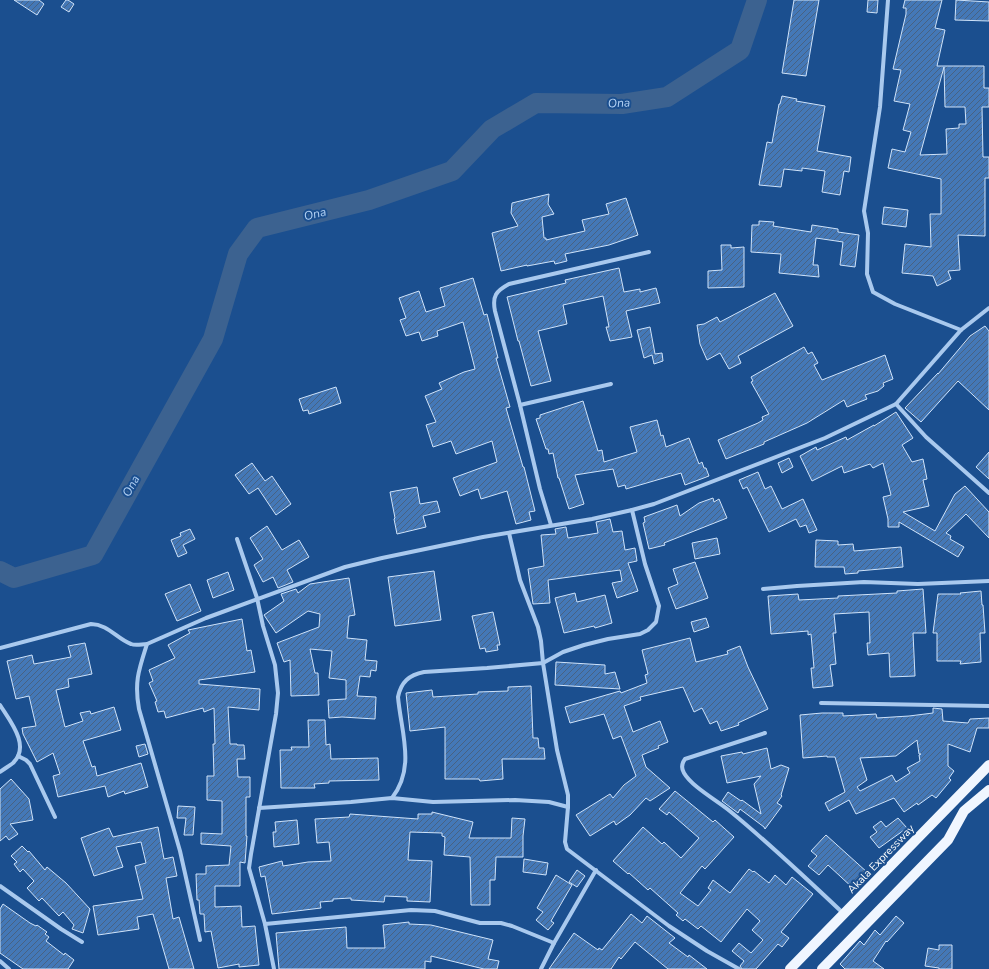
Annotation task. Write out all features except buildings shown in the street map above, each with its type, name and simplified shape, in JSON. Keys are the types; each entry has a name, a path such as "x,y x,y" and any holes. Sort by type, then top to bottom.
{"main road":[{"name":"Akala Expressway","path":"790,969 989,765"},
{"path":"822,969 948,840 964,811 989,790"}],"street":[{"path":"888,0 880,107 864,211 868,233 867,274 873,292 895,304 961,330"},
{"path":"551,525 540,489 493,303 495,295 500,289 509,284 649,252"},
{"path":"0,648 91,624 98,624 108,629 131,644 147,644 206,618 257,598 345,567 382,558 632,510 668,499 808,445 896,404 961,330 989,308"},
{"path":"520,405 611,384"},
{"path":"896,404 926,437 989,493"},
{"path":"392,798 402,782 405,766 405,745 398,697 399,690 407,678 414,674 424,672 487,668 543,662 563,652 584,645 608,639 640,634 648,630 656,622 659,606 645,564 632,510"},
{"path":"509,533 520,580 538,627 558,757 568,795 565,842 567,849 669,926 706,951 739,969"},
{"path":"237,540 257,598 263,626 275,666 278,693 276,714 249,868 274,969"},
{"path":"763,590 797,586 864,582 918,584 989,581"},
{"path":"147,644 139,668 136,694 180,851 200,940"},
{"path":"821,703 989,706"},
{"path":"0,706 16,729 20,746 18,756 0,772"},
{"path":"765,733 685,759 682,763 683,772 689,779 730,811 762,839 844,914"},
{"path":"18,756 30,764 55,817"},
{"path":"260,808 392,798 433,802 515,800 542,801 568,807"},
{"path":"541,969 554,943 596,870"},
{"path":"0,886 82,942"},
{"path":"264,924 411,910 435,911 480,923 501,923 554,943"},
{"path":"0,962 8,969"}],"waterway":[{"name":"Ona","path":"0,571 14,578 93,555 213,339 238,254 257,228 369,200 452,171 492,129 536,103 622,104 667,97 740,50 757,0"}]}
